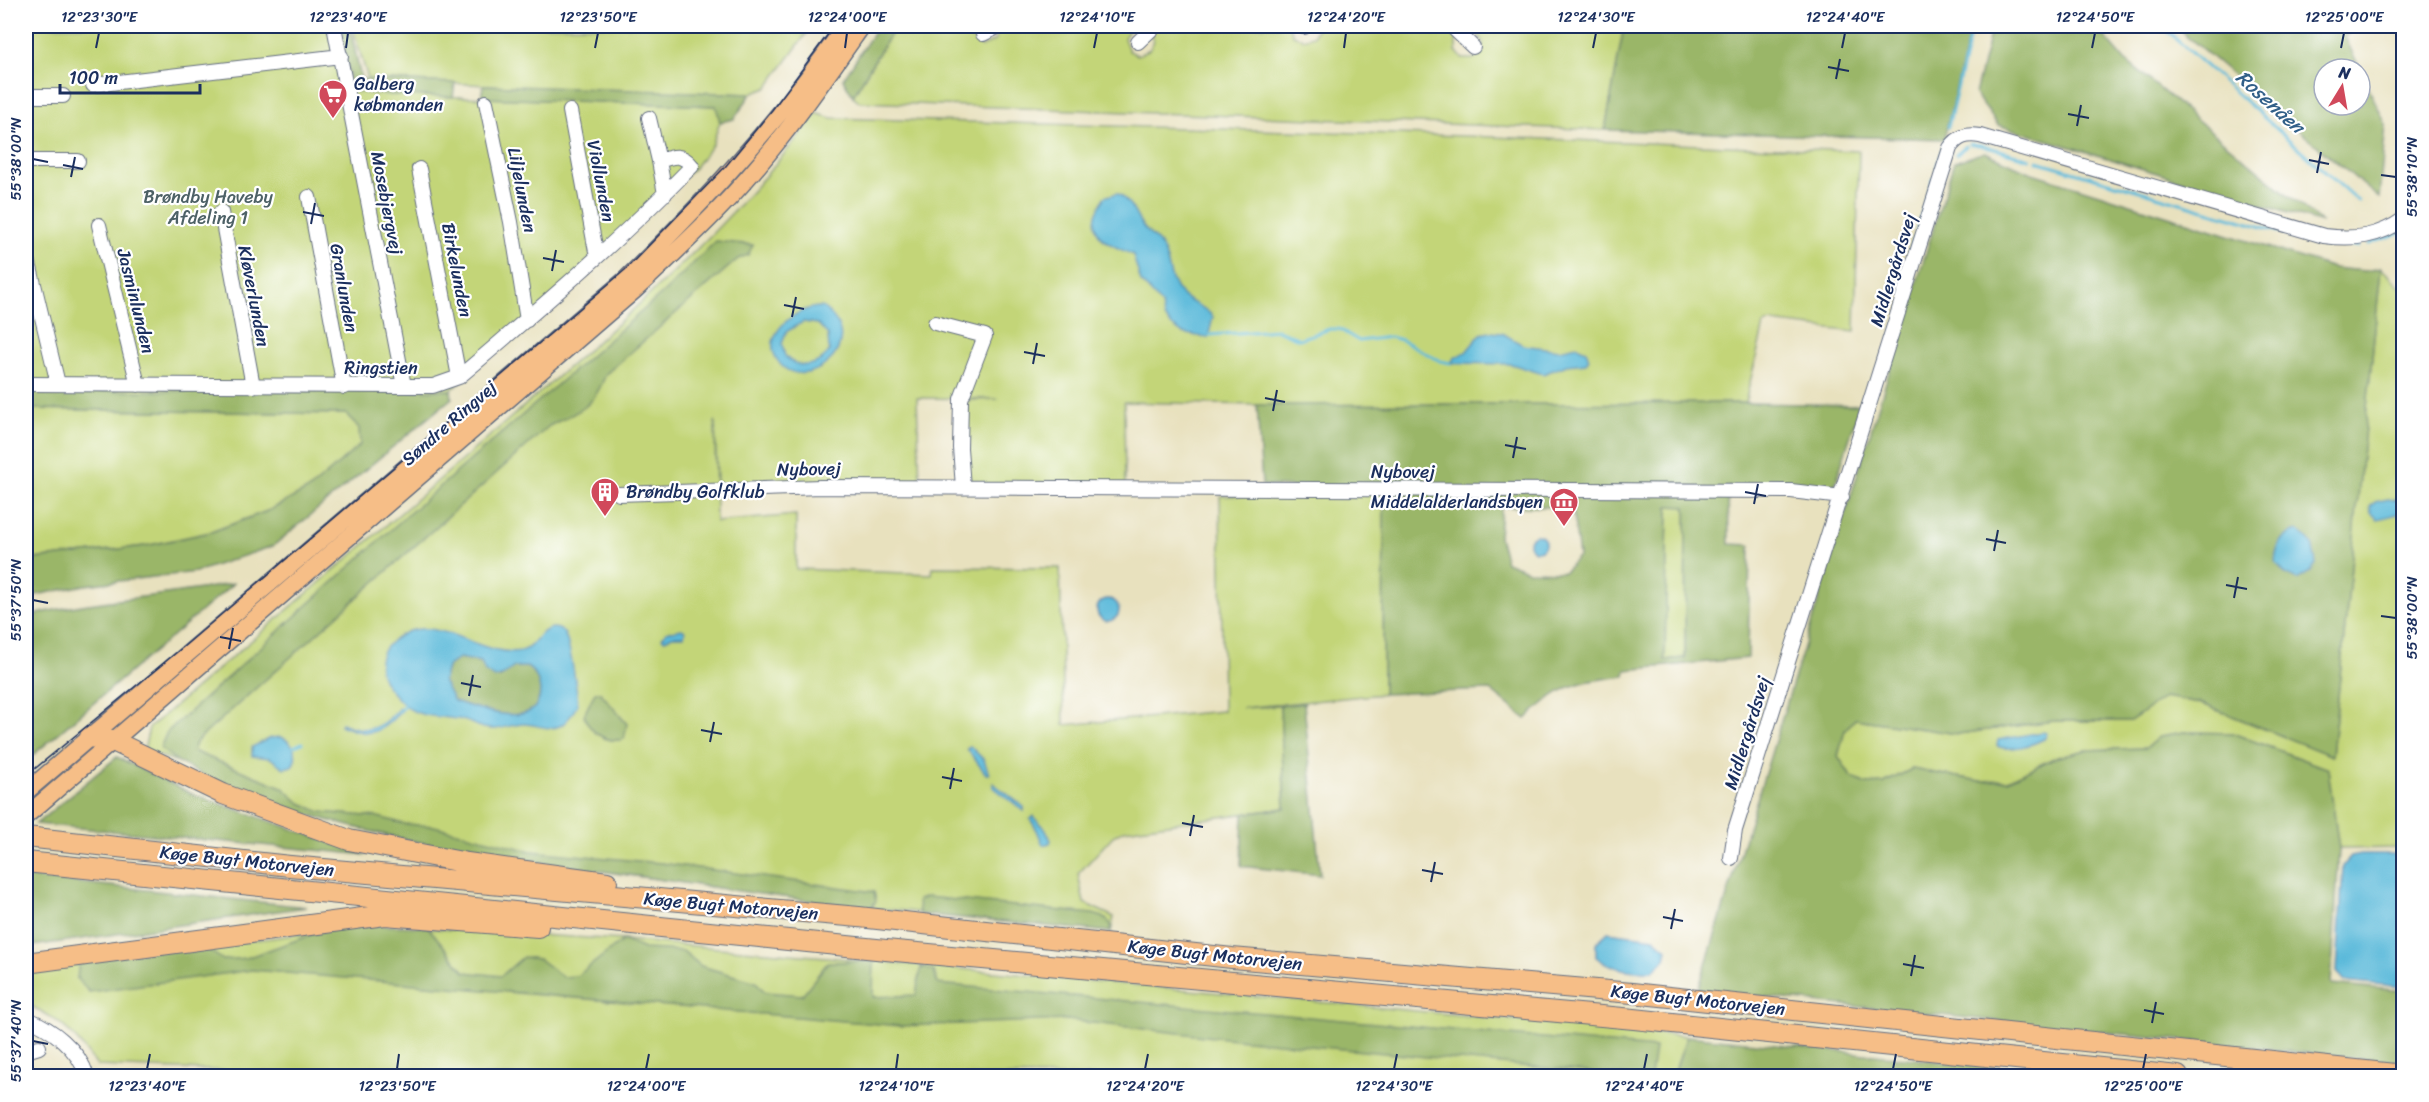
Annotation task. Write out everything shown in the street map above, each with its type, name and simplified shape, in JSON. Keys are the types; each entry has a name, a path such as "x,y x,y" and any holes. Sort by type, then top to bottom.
{"highway":[{"path":"90,737 111,740 223,794 348,840 467,863 859,917"},
{"name":"Køge Bugt Motorvejen","path":"31,838 290,866 859,917 1232,958 1644,994 2403,1075"},
{"name":"Køge Bugt Motorvejen","path":"26,862 896,951 1622,1018 2178,1077"},
{"path":"26,963 385,915 880,954 896,951"}],"main road":[{"name":"Søndre Ringvej","path":"26,792 625,280 705,201 746,156 815,70 845,26"},
{"name":"Søndre Ringvej","path":"26,816 111,740 644,282 719,210 756,168 805,107 862,26"}],"street":[{"name":"Mosebjergvej","path":"334,26 404,386"},
{"path":"983,34 999,26"},
{"path":"1138,42 1155,26"},
{"path":"1451,26 1473,47"},
{"path":"93,85 340,56"},
{"path":"26,96 63,96"},
{"name":"Liljelunden","path":"486,102 511,222 527,320"},
{"name":"Viollunden","path":"570,111 597,257"},
{"path":"650,118 665,194"},
{"name":"Midlergårdsvej","path":"1731,858 1739,819 1878,384 1908,274 1950,148 1960,137 1980,136 2324,236 2358,238 2388,229 2403,219"},
{"name":"Ringstien","path":"26,384 433,386 459,377 597,257 692,166 678,156 659,161"},
{"path":"26,161 78,161"},
{"name":"Birkelunden","path":"419,169 459,377"},
{"name":"Granlunden","path":"309,197 344,387"},
{"name":"Kløverlunden","path":"220,212 253,386"},
{"name":"Jasminlunden","path":"99,225 138,386"},
{"path":"26,251 58,384"},
{"path":"935,323 985,336 961,399 960,448 963,487"},
{"name":"Nybovej","path":"618,494 714,489 963,487 1779,491 1842,497"},
{"path":"26,1018 60,1038 73,1052 87,1077"}],"green space":[{"name":"Brøndby Haveby Afdeling 1","path":"26,26 339,26 353,91 374,94 717,106 720,122 712,145 696,166 603,256 451,390 26,391"},
{"path":"338,26 350,26 361,79 455,83 453,97 353,91"},
{"path":"352,26 812,26 767,88 751,94 564,89 368,79"},
{"path":"878,26 895,26 853,96 843,79"},
{"path":"895,26 970,26 970,38 982,47 996,40 997,26 1137,26 1289,26 1293,35 1303,39 1313,36 1318,26 1624,26 1605,130 860,102 853,96","holes":["1137,26 1147,28 1153,40 1150,49 1138,55 1129,51 1124,38 1129,30","1468,31 1478,34 1483,43 1481,53 1473,59 1463,59 1456,51 1456,41"]},
{"path":"1624,26 1971,26 1944,139 1605,130"},
{"path":"1992,26 2096,26 2125,60 2322,223 1998,125 1975,94"},
{"path":"2175,26 2356,26 2345,37 2354,57 2312,57 2312,117 2372,117 2372,95 2386,125 2379,198"},
{"path":"483,85 751,94 734,119 720,122 716,106 481,98"},
{"name":"Brøndby Golfklub","path":"816,113 831,118 1465,136 1859,151 1855,332 1771,322 1764,325 1745,403 1257,405 1124,402 1125,485 966,486 968,400 999,399 917,398 920,483 717,485 715,420 716,522 796,515 796,569 932,574 933,567 1060,568 1064,725 1223,711 1220,496 1384,493 1383,694 1242,708 1280,706 1285,808 1124,830 1113,836 1078,874 1084,903 1114,917 1111,932 827,903 493,856 389,837 144,750 149,728 471,453 636,308 712,234 748,195"},
{"path":"1985,152 2029,172 2333,268 2366,271 2381,268 2332,756 2200,703 2165,697 2130,721 2053,721 1958,734 1855,719 1845,730 1838,756 1851,777 1866,784 1884,783 1912,769 1980,781 2008,780 2054,758 2086,750 2146,748 2160,736 2184,732 2232,733 2328,769 2339,849 2331,984 2403,991 2403,1063 1698,990 1954,162"},
{"path":"716,241 753,245 748,255 738,259 606,374 591,402 578,412 549,426 197,741 193,751 282,787 299,802 320,812 378,817 405,824 434,826 531,851 661,863 874,892 876,901 871,908 479,853 383,834 336,823 244,792 189,768 160,748 167,732 405,517 664,292"},
{"path":"2381,268 2403,289 2403,848 2339,849 2328,769 2232,733 2184,732 2160,736 2146,748 2086,750 2054,758 2008,780 1980,781 1912,769 1884,783 1866,784 1851,777 1838,756 1845,730 1855,719 1958,734 2053,721 2130,721 2165,697 2200,703 2332,756"},
{"path":"451,390 452,398 273,546 196,572 85,585 26,597 26,560 145,546 211,532 270,510 311,488 360,445 359,428 346,414 26,409 26,391"},
{"path":"1745,403 1860,405 1834,488 1728,487 1729,544 1750,545 1748,658 1626,670 1625,676 1594,680 1560,692 1549,698 1526,719 1490,690 1383,694 1384,493 1262,485 1257,405","holes":["1668,506 1686,507 1685,658 1665,660","1501,507 1572,507 1579,556 1564,572 1529,571 1506,562 1499,537"]},
{"path":"26,409 346,414 360,428 360,445 311,488 270,510 211,532 145,546 26,560"},
{"path":"1668,506 1686,506 1685,658 1664,660"},
{"path":"234,583 26,761 26,617 77,606"},
{"path":"459,658 481,662 499,678 514,667 527,667 535,674 539,684 537,704 530,711 505,714 454,701 443,681 447,667"},
{"path":"595,692 600,692 627,724 624,739 605,738 594,731 586,721 584,715"},
{"path":"1304,703 1320,875 1241,866 1243,814 1285,808 1280,706"},
{"path":"117,757 192,794 367,855 36,824"},
{"path":"26,877 306,907 26,947"},
{"path":"926,897 1093,914 1103,917 1110,923 1111,932 919,914 918,900"},
{"path":"370,925 623,940 874,961 1687,1036 1673,1076 366,1076 97,1066 82,1045 58,1022 26,1004 26,970"},
{"path":"370,925 428,927 465,972 501,976 523,957 539,959 563,977 577,976 623,940 644,949 683,951 701,966 756,982 765,992 802,995 828,962 874,961 873,997 916,995 921,967 934,971 938,984 1655,1048 1651,1076 1629,1076 1204,1036 1067,1020 901,1026 252,970 89,992 77,979 79,960 202,945 223,960 246,958 322,931"},
{"path":"1687,1036 2082,1076 1673,1076"}],"water":[{"path":"1117,193 1127,201 1141,224 1161,246 1177,289 1184,297 1213,317 1208,338 1182,333 1171,325 1164,317 1162,305 1141,282 1133,255 1112,245 1100,236 1095,224 1096,215 1104,197"},
{"path":"822,307 836,322 841,337 837,351 827,363 814,371 800,373 786,369 775,356 774,338 779,329 794,315","holes":["803,322 818,324 828,335 829,351 825,356 808,365 796,363 785,356 782,344 786,332"]},
{"path":"1502,333 1523,345 1559,350 1577,346 1586,350 1589,359 1586,363 1567,365 1543,374 1511,364 1451,363 1454,358 1466,352 1481,334"},
{"path":"2388,499 2400,501 2402,513 2378,519 2371,513 2370,507 2375,502"},
{"path":"2299,531 2312,544 2316,564 2310,572 2297,580 2285,574 2275,562 2284,538"},
{"path":"1537,535 1543,537 1545,543 1543,549 1537,551 1531,549 1529,543 1531,537"},
{"path":"1108,599 1116,602 1119,610 1116,618 1108,621 1100,618 1097,610 1100,602"},
{"path":"552,628 564,633 577,691 577,705 570,717 560,726 546,728 524,724 489,729 461,720 418,713 396,697 385,683 381,672 382,653 393,641 409,631 424,629 440,631 488,648 521,651 530,647","holes":["459,658 481,662 485,672 495,678 504,675 514,667 530,669 539,684 537,704 530,711 505,714 454,701 443,681 447,667"]},
{"path":"682,629 685,631 684,636 672,636 665,640 662,638 666,632"},
{"path":"399,708 402,710 387,725 374,732 359,732 340,725 341,723 358,728 373,728 386,721"},
{"path":"2047,733 2045,738 2035,743 2015,748 1997,746 1998,740"},
{"path":"281,737 294,749 295,758 292,766 284,768 270,758 252,756 252,747 270,738"},
{"path":"970,746 984,760 989,774 986,774 967,749"},
{"path":"993,783 1024,807 1024,811 993,787"},
{"path":"1033,816 1044,827 1051,840 1050,843 1043,845 1030,819"},
{"path":"2403,854 2403,987 2345,981 2337,972 2343,865 2351,856"},
{"path":"1608,932 1654,938 1667,949 1665,959 1653,971 1630,970 1609,965 1596,957 1596,943"}],"waterway":[{"path":"1948,127 1972,26"},
{"name":"Rosenåen","path":"2161,26 2359,202"},
{"path":"1937,166 1945,141"},
{"path":"1970,144 2030,159"},
{"path":"1956,154 1966,146"},
{"path":"2037,161 2321,244 2358,246"},
{"path":"1917,229 1933,179"},
{"path":"2369,244 2404,231"},
{"path":"1908,260 1914,239"},
{"path":"1209,335 1278,330 1299,339 1330,329 1339,329 1359,341 1390,337 1402,340 1440,361 1451,363"},
{"path":"399,711 404,705"},
{"path":"293,747 302,743"}],"tram line":[{"path":"26,776 182,648 625,270 725,167 772,110 834,26"}],"place":[{"name":"Galberg købmanden","path":"333,120"},
{"name":"Brøndby Golfklub","path":"605,518"},
{"name":"Middelalderlandsbyen","path":"1564,528"}]}
